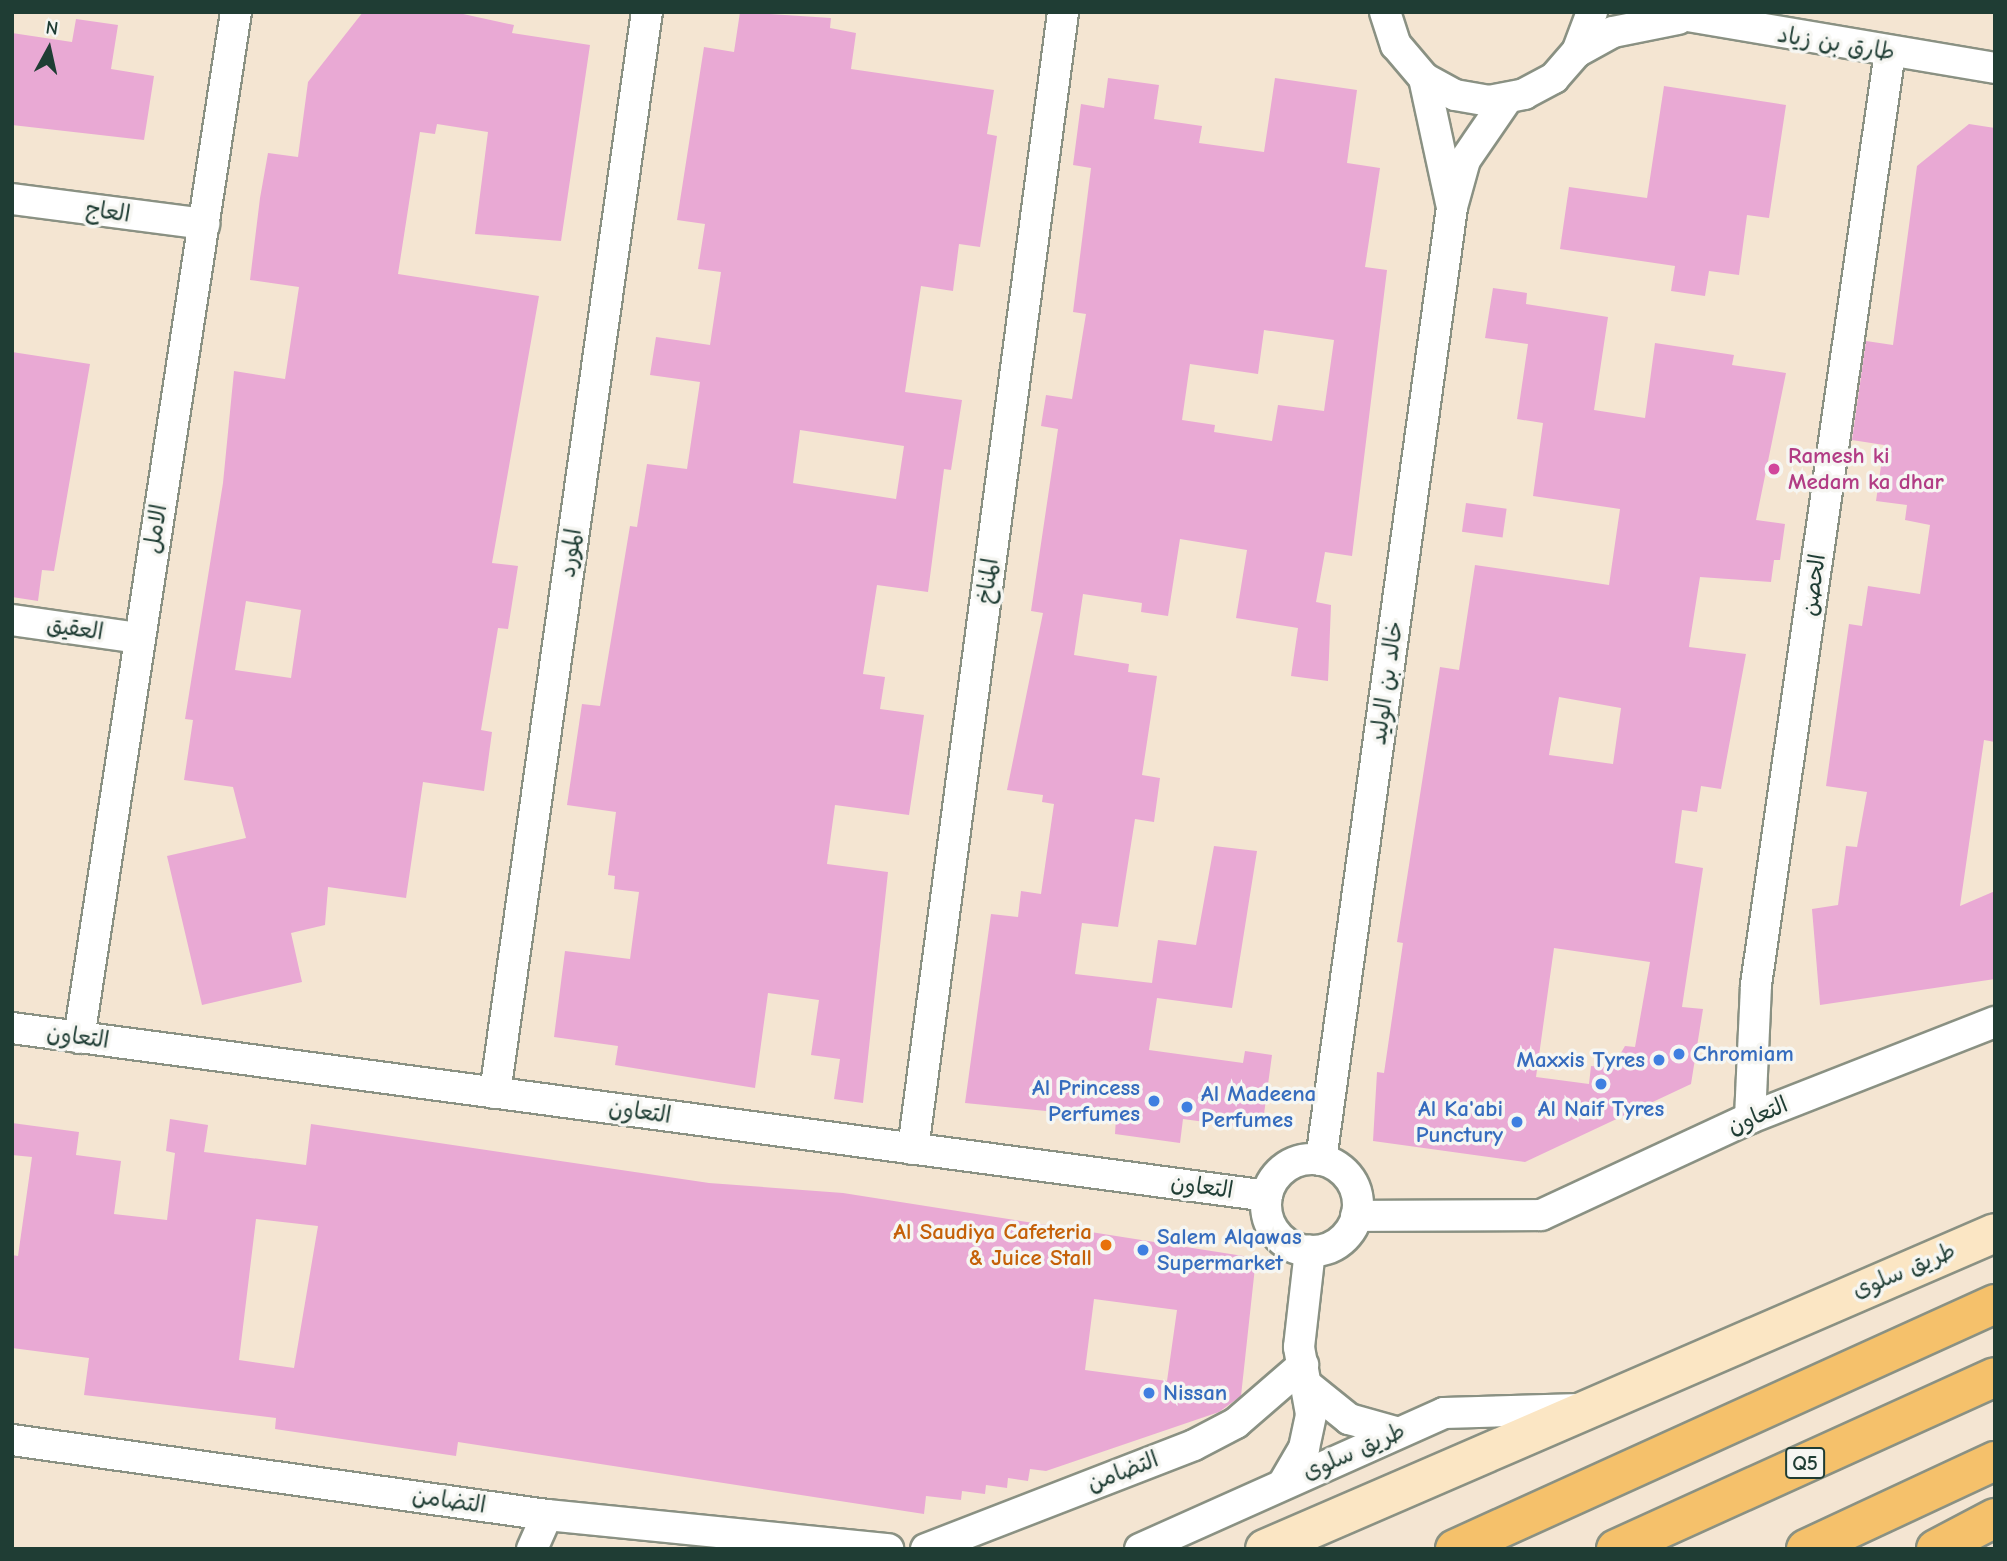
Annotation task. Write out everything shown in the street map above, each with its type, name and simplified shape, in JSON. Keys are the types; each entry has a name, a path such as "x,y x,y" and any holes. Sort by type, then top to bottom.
{"highway":[{"path":"1455,1549 1995,1304"},
{"name":"Q5","path":"1616,1549 1995,1377"},
{"path":"1806,1549 1995,1461"},
{"path":"1936,1549 1995,1518"}],"main road":[{"name":"طريق سلوى","path":"1265,1549 1581,1409 1995,1233"}],"street":[{"name":"المورد","path":"495,1093 647,12"},
{"name":"المناخ","path":"913,1149 1063,12"},
{"path":"1380,16 1424,78 1455,95 1507,99 1554,78 1577,52 1592,12"},
{"name":"الامل","path":"79,1038 138,638 204,224 233,15"},
{"name":"طارق بن زياد","path":"1577,52 1613,32 1671,15 1995,68"},
{"name":"الحصن","path":"1750,1118 1756,985 1890,52"},
{"name":"خالد بن الوليد","path":"1424,78 1452,207"},
{"name":"خالد بن الوليد","path":"1321,1160 1452,207 1465,160 1507,99"},
{"name":"العاج","path":"12,199 204,224"},
{"name":"العقيق","path":"12,620 138,638"},
{"name":"التعاون","path":"1356,1216 1541,1215 1750,1118 1995,1022"},
{"name":"التعاون","path":"12,1028 1267,1196"},
{"path":"1321,1160 1351,1181 1356,1216 1336,1244 1310,1251 1276,1234 1267,1196 1290,1165 1321,1160"},
{"path":"1283,1484 1304,1448 1306,1376 1300,1322 1310,1251"},
{"path":"1306,1376 1349,1419 1396,1432"},
{"name":"التضامن","path":"926,1549 1194,1445 1236,1423 1306,1376"},
{"name":"طريق سلوى","path":"1140,1549 1396,1432 1468,1409 1581,1409"},
{"name":"التضامن","path":"12,1440 547,1515 888,1549"},
{"path":"532,1549 547,1515"}],"building":[{"path":"363,12 454,12 514,25 512,33 590,45 561,241 475,234 488,132 437,124 435,134 420,132 398,274 539,296 492,563 518,566 508,629 498,628 481,730 492,732 484,791 423,782 406,898 328,887 325,925 291,933 302,982 202,1005 167,856 246,838 233,787 184,780 193,720 185,719 223,483 234,371 285,379 299,287 250,280 268,153 298,157 308,82","holes":["246,601 301,610 291,678 235,670"]},
{"path":"740,12 831,18 830,28 856,33 851,69 994,90 987,134 997,136 980,247 959,244 953,291 921,286 905,392 962,400 951,470 944,469 928,592 877,585 863,674 885,677 880,709 924,715 909,815 835,805 827,864 888,872 863,1103 834,1099 840,1059 811,1055 819,1000 768,993 755,1088 615,1065 618,1046 554,1037 565,951 630,959 639,892 614,889 615,876 608,875 616,812 567,805 582,704 600,706 630,526 637,527 647,464 687,469 700,382 650,375 656,337 710,345 721,272 698,269 705,224 677,220 704,47 734,52","holes":["800,430 904,446 896,499 793,483"]},
{"path":"76,19 118,25 111,69 154,76 144,140 12,125 12,33 72,42"},
{"path":"1108,78 1159,85 1154,119 1202,126 1199,143 1264,152 1275,78 1357,90 1347,163 1380,168 1365,267 1387,270 1352,556 1325,552 1316,602 1331,605 1328,681 1291,676 1298,628 1236,618 1247,550 1180,539 1168,616 1141,612 1142,603 1083,594 1074,655 1129,664 1128,672 1157,676 1142,775 1160,778 1154,822 1135,819 1118,927 1082,923 1075,974 1152,983 1158,940 1196,945 1214,846 1257,851 1232,1008 1157,998 1149,1050 1243,1063 1245,1051 1272,1055 1264,1114 1235,1126 1183,1119 1180,1143 1115,1134 1116,1118 965,1103 991,914 1018,917 1021,891 1041,894 1054,804 1042,802 1043,795 1007,790 1043,613 1031,611 1058,429 1041,426 1046,395 1072,399 1086,314 1073,312 1091,168 1073,165 1081,104 1104,108","holes":["1264,330 1334,340 1324,411 1278,405 1272,441 1214,432 1215,425 1182,420 1190,364 1258,374"]},
{"path":"1664,86 1786,105 1769,218 1747,215 1739,275 1709,271 1705,296 1671,291 1675,266 1560,249 1569,187 1647,198"},
{"path":"1969,124 1995,128 1995,742 1984,740 1960,906 1995,891 1995,979 1820,1005 1812,909 1838,905 1846,846 1857,847 1867,792 1826,786 1849,624 1862,626 1868,586 1920,594 1930,525 1905,520 1907,505 1876,501 1884,445 1852,440 1866,341 1893,345 1917,166"},
{"path":"1493,288 1527,293 1526,304 1608,317 1594,410 1645,418 1655,343 1734,355 1732,365 1786,373 1756,520 1785,524 1780,560 1774,560 1771,582 1700,577 1689,647 1746,654 1721,789 1701,786 1697,812 1682,810 1675,863 1703,868 1682,1007 1703,1009 1691,1084 1525,1162 1373,1141 1377,1072 1384,1073 1403,943 1397,942 1440,667 1459,670 1475,565 1609,585 1620,509 1533,496 1543,423 1517,419 1528,344 1485,338","holes":["1559,697 1621,708 1613,764 1549,755","1554,948 1650,962 1635,1047 1625,1046 1612,1068 1591,1066 1589,1084 1536,1077"]},
{"path":"12,352 90,364 54,571 42,570 38,601 12,597"},
{"path":"1466,503 1507,509 1503,537 1462,532"},
{"path":"170,1119 208,1125 204,1152 306,1165 311,1124 709,1183 843,1193 1256,1258 1241,1396 1219,1412 1046,1471 1030,1469 1028,1481 1008,1478 1007,1488 986,1485 985,1494 962,1491 961,1500 926,1496 924,1514 458,1442 456,1456 275,1429 276,1418 84,1395 89,1358 12,1348 12,1255 18,1256 32,1157 12,1155 12,1123 79,1132 76,1155 121,1161 114,1214 167,1220 175,1153 166,1151","holes":["256,1219 318,1226 294,1368 239,1360","1094,1299 1177,1310 1167,1381 1085,1370"]}],"place":[{"name":"Ramesh ki Medam ka dhar","path":"1774,469"},
{"name":"Chromiam","path":"1679,1054"},
{"name":"Maxxis Tyres","path":"1659,1060"},
{"name":"Al Naif Tyres","path":"1601,1084"},
{"name":"Al Princess Perfumes","path":"1154,1101"},
{"name":"Al Madeena Perfumes","path":"1187,1107"},
{"name":"Al Ka'abi Punctury","path":"1517,1122"},
{"name":"Al Saudiya Cafeteria & Juice Stall","path":"1106,1245"},
{"name":"Salem Alqawas Supermarket","path":"1143,1250"},
{"name":"Nissan","path":"1149,1393"}]}
